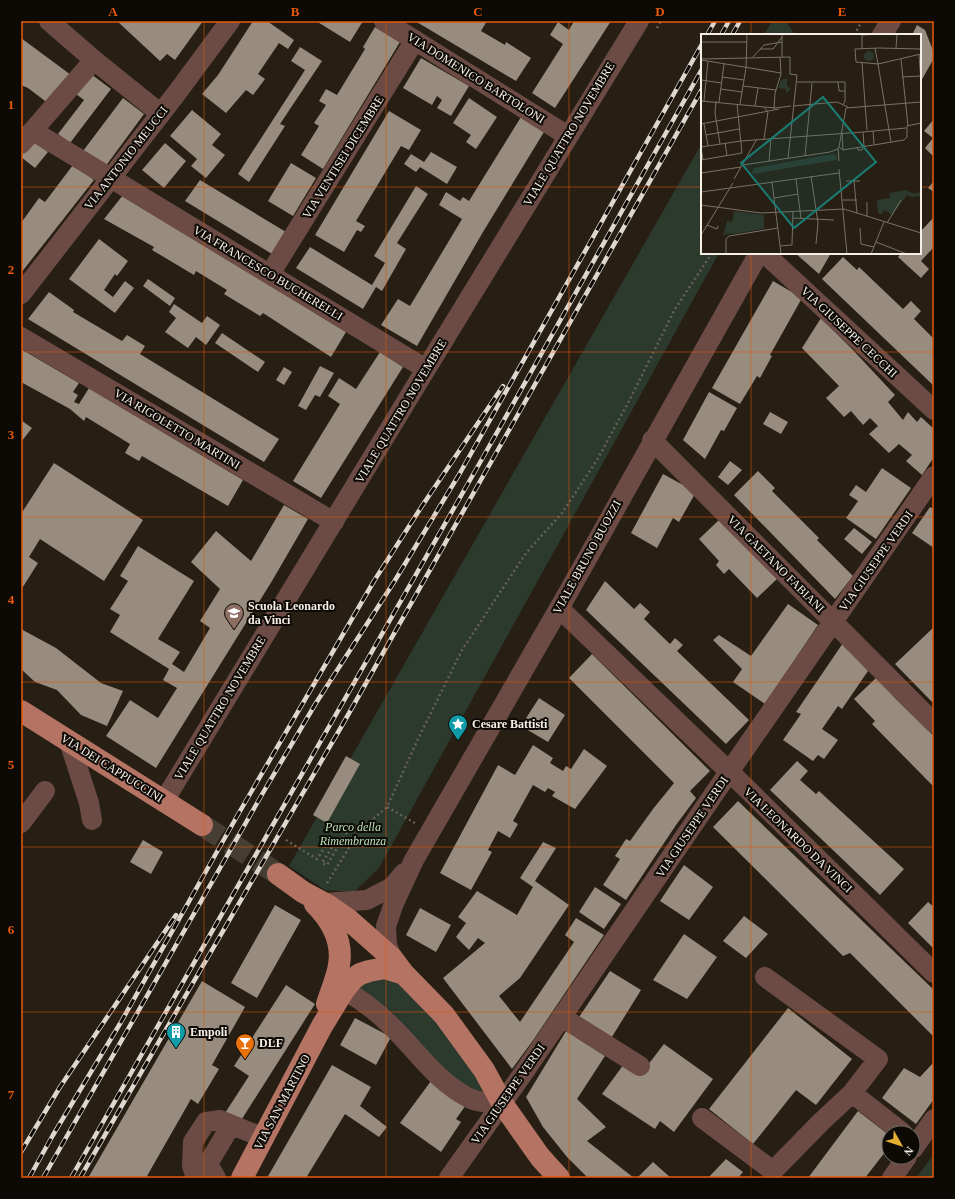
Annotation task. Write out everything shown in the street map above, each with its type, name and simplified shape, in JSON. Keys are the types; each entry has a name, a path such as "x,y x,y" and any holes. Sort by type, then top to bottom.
{"main road":[{"name":"VIA DEI CAPPUCCINI","path":"21,711 202,825"},
{"path":"278,874 302,892 325,915 336,933 339,948 339,965 322,1026"},
{"path":"302,892 325,894 444,1015 484,1070 502,1103 540,1157 559,1178"},
{"path":"322,1026 344,990 353,979 360,974 385,968 402,971"},
{"name":"VIA SAN MARTINO","path":"242,1178 322,1026"}],"street":[{"path":"49,21 94,60 161,114"},
{"name":"VIA ANTONIO MEUCCI","path":"21,294 161,114 230,21"},
{"name":"VIA DOMENICO BARTOLONI","path":"384,21 568,136"},
{"name":"VIALE QUATTRO NOVEMBRE","path":"164,801 639,21"},
{"path":"883,34 891,21"},
{"name":"VIA VENTISEI DICEMBRE","path":"270,274 415,40"},
{"path":"27,137 94,60"},
{"name":"VIA FRANCESCO BUCHERELLI","path":"27,137 111,177 426,369"},
{"name":"VIALE BRUNO BUOZZI","path":"402,971 387,945 386,926 394,902 414,860 559,608 652,440 758,254"},
{"name":"VIA GIUSEPPE CECCHI","path":"765,254 934,410"},
{"name":"VIA RIGOLETTO MARTINI","path":"21,337 334,522"},
{"name":"VIA GAETANO FABIANI","path":"652,440 934,723"},
{"name":"VIA GIUSEPPE VERDI","path":"449,1178 562,1017 729,772 934,476"},
{"name":"VIA LEONARDO DA VINCI","path":"559,608 934,973"},
{"path":"69,741 89,803 92,820"},
{"path":"21,823 45,791"},
{"name":"VIALE BRUNO BUOZZI","path":"325,894 367,900 392,887 414,860"},
{"path":"702,1118 773,1172 820,1122 852,1093 878,1059 765,977"},
{"path":"344,990 373,1010 389,1024 429,1068 445,1082 470,1099 488,1103 502,1103"},
{"path":"562,1017 640,1066"},
{"path":"852,1093 888,1125"},
{"path":"921,1133 934,1119"},
{"path":"196,1178 192,1166 193,1142 206,1122 220,1120 264,1138"},
{"path":"216,1178 208,1164 231,1125"},
{"path":"892,1178 899,1165"}],"path":[{"path":"855,34 862,21"},
{"path":"325,894 360,830 387,807 418,739 462,650 526,553 562,513 596,460 629,401 675,309 711,254"},
{"path":"387,807 431,832"},
{"path":"286,840 326,865 351,825 360,830"},
{"path":"317,859 330,838 336,841 322,863"}],"green space":[{"path":"772,21 786,21 794,34 765,34"},
{"name":"Parco della Rimembranza","path":"701,145 701,254 718,254 379,868 354,892 325,890 289,866"},
{"path":"398,971 502,1103 470,1099 373,1010 353,979"},
{"path":"934,1154 934,1178 916,1178"}],"building":[{"path":"117,21 203,21 175,60 167,54 160,61"},
{"path":"253,21 267,21 294,40 288,49 279,43 258,74 265,79 253,95 246,90 226,113 202,94 218,75"},
{"path":"316,21 363,21 350,42"},
{"path":"415,21 487,21 481,31 505,45 506,42 531,58 516,81"},
{"path":"574,21 611,21 555,108 532,93 563,44 550,35 558,22 569,30"},
{"path":"917,25 925,30 934,53 934,58 921,81 921,34 912,34"},
{"path":"375,27 400,42 323,169 301,155 319,126 314,123 326,105 319,101 326,89 337,95 365,49 363,47"},
{"path":"21,38 71,75 49,104 28,88 21,85"},
{"path":"300,47 322,61 280,124 285,126 249,182 238,174 305,70 291,61"},
{"path":"421,58 469,86 451,116 437,108 442,100 437,96 432,105 403,88"},
{"path":"91,74 111,89 70,143 58,134 84,100 76,94"},
{"path":"123,98 144,114 105,167 83,151"},
{"path":"469,98 497,117 476,149 466,142 471,135 453,123"},
{"path":"192,110 221,134 212,145 225,155 206,178 191,166 197,159 170,136"},
{"path":"389,111 421,130 409,150 401,146 356,221 365,226 361,232 357,230 344,252 315,235"},
{"path":"521,117 544,132 483,232 417,346 381,325 398,299 410,306 462,219 439,205 446,192 460,201 463,197 469,201"},
{"path":"934,119 934,157 925,148 933,138 924,131"},
{"path":"32,140 48,152 35,168 21,157 21,153"},
{"path":"165,143 186,161 164,188 142,170"},
{"path":"431,152 457,167 447,184 420,167 416,172 404,164 411,154 424,162"},
{"path":"291,163 316,178 293,216 268,201"},
{"path":"73,165 94,180 21,273 21,223 39,198 45,202"},
{"path":"200,180 286,232 272,254 185,201"},
{"path":"934,181 934,192 928,188"},
{"path":"416,186 428,194 397,243 406,249 382,291 376,287 363,309 296,268 310,247 372,285 385,263 374,256"},
{"path":"123,195 346,332 331,357 263,313 260,316 224,294 227,290 196,271 194,275 152,250 154,247 104,219"},
{"path":"934,217 934,247 921,261 929,269 921,278 898,257 900,254 921,254 921,231"},
{"path":"99,239 128,261 117,276 115,274 104,290 113,297 125,281 134,288 115,313 69,279"},
{"path":"796,254 830,254 819,274"},
{"path":"843,257 857,270 859,267 903,309 911,301 921,311 914,319 934,339 934,386 822,279"},
{"path":"148,279 175,298 170,306 143,286"},
{"path":"773,281 802,298 770,355 772,356 760,378 757,376 740,404 712,388"},
{"path":"49,292 74,310 73,312 122,341 127,335 145,346 140,354 279,439 264,462 28,319"},
{"path":"174,304 202,323 207,316 220,325 206,345 196,337 188,348 165,332 176,318 169,312"},
{"path":"821,318 895,395 888,402 903,420 908,412 917,422 921,417 934,429 934,457 922,475 906,461 912,455 899,444 889,453 869,434 878,426 870,418 863,425 851,411 844,417 826,398 839,386 802,348"},
{"path":"222,333 265,362 258,372 215,343"},
{"path":"21,349 79,383 73,392 78,395 74,402 79,404 89,388 243,480 228,506 142,456 139,461 125,453 130,444 86,417 84,421 70,409 21,382"},
{"path":"380,352 403,367 321,498 293,481 340,404 328,396 339,378 356,389"},
{"path":"320,366 334,373 320,397 315,395 306,410 298,406"},
{"path":"284,367 292,372 284,385 276,380"},
{"path":"709,392 737,408 724,431 721,430 705,459 683,440"},
{"path":"770,412 788,422 781,434 763,424"},
{"path":"21,420 32,428 21,442"},
{"path":"730,461 742,470 728,485 718,477"},
{"path":"54,463 143,520 104,581 40,539 29,557 38,563 21,590 21,514"},
{"path":"882,468 911,488 876,539 846,518 858,501 849,495 856,485 866,492"},
{"path":"758,471 775,488 772,491 819,538 817,540 853,576 835,599 734,495"},
{"path":"663,474 696,492 679,522 673,518 657,548 631,533"},
{"path":"284,505 308,519 272,581 156,768 106,736 130,700 158,718 177,688 163,680 169,669 110,632 120,615 110,609 128,581 120,576 138,546 194,581 158,639 180,652 172,664 184,672 210,628 200,621 220,589 191,562 216,531 251,561"},
{"path":"930,507 934,509 934,548 912,533"},
{"path":"720,519 778,578 757,598 729,569 724,574 716,565 719,561 699,539"},
{"path":"854,528 872,542 862,554 844,539"},
{"path":"605,581 634,609 640,603 650,612 644,619 670,644 675,638 683,645 677,651 749,720 726,744 586,610"},
{"path":"788,604 818,625 765,704 733,682 742,669 713,640 719,635 751,656"},
{"path":"934,627 934,704 895,664"},
{"path":"21,629 56,648 101,683 123,691 107,726 81,715 57,690 35,682 21,669"},
{"path":"843,643 868,671 842,709 838,706 822,729 838,740 824,759 818,755 813,761 783,740 801,714 796,712"},
{"path":"592,654 710,771 690,791 696,798 676,825 626,900 603,885 620,859 615,856 626,839 630,841 674,783 569,678"},
{"path":"876,678 934,736 934,787 872,724 875,721 854,699"},
{"path":"539,698 565,715 548,742 521,726"},
{"path":"533,745 553,758 550,763 563,771 566,766 571,769 584,749 607,766 575,809 552,796 555,792 548,788 545,792 533,785 513,821 518,824 510,838 498,831 488,850 492,852 471,890 440,873 498,765 515,775"},
{"path":"346,756 360,764 327,823 313,815"},
{"path":"797,761 808,771 800,780 816,794 819,791 904,869 880,895 770,790"},
{"path":"738,801 934,990 934,1037 850,953 843,956 713,827"},
{"path":"143,840 163,852 151,874 130,862"},
{"path":"543,842 556,848 535,881 569,905 520,978 499,996 520,1022 574,942 565,935 576,918 604,935 512,1069 443,978 485,943 478,938 469,950 456,937 466,923 458,917 477,891 517,915 533,887 520,878"},
{"path":"684,865 713,887 689,920 660,901"},
{"path":"595,887 621,904 604,929 579,912"},
{"path":"928,902 934,907 934,949 908,923"},
{"path":"275,905 301,920 257,998 231,983"},
{"path":"420,908 451,925 436,952 406,935"},
{"path":"744,916 768,934 746,958 723,941"},
{"path":"684,934 717,957 687,999 653,980"},
{"path":"610,971 641,990 610,1040 577,1020"},
{"name":"Empoli","path":"202,981 245,1007 212,1065 219,1069 198,1104 191,1099 147,1176 150,1178 88,1178"},
{"path":"286,985 315,1004 240,1122 225,1113 249,1076 234,1066"},
{"path":"788,1008 852,1059 816,1105 796,1090 753,1144 709,1109"},
{"path":"355,1018 391,1037 376,1065 340,1045"},
{"path":"566,1031 605,1056 577,1099 606,1127 587,1141 634,1178 588,1178 567,1157 543,1127 526,1097"},
{"path":"664,1044 713,1079 674,1132 660,1121 655,1129 602,1094 624,1064 640,1075"},
{"path":"933,1063 934,1099 916,1124 882,1098 904,1068 920,1077"},
{"path":"332,1065 371,1087 360,1106 387,1127 379,1137 345,1114 306,1178 267,1178"},
{"path":"431,1081 466,1105 456,1119 461,1122 441,1152 400,1123"},
{"path":"858,1111 881,1129 881,1157 865,1178 808,1178"},
{"path":"726,1159 743,1172 738,1178 708,1178"},
{"path":"653,1162 671,1178 637,1178"}],"tunnel":[{"path":"202,825 278,874"}],"railway":[{"path":"708,34 715,21"},
{"path":"722,34 729,21"},
{"path":"733,34 740,21"},
{"path":"43,1178 264,791 316,703 394,582 460,473 701,46"},
{"path":"71,1178 482,459 701,71"},
{"path":"80,1178 344,722 701,91"},
{"path":"29,1178 121,1022 236,818 374,581 422,506 503,386"},
{"path":"21,1152 60,1087 176,915"}],"place":[{"name":"Scuola Leonardo da Vinci","path":"234,630"},
{"name":"Cesare Battisti","path":"458,741"},
{"name":"Empoli","path":"176,1049"},
{"name":"DLF","path":"245,1060"}]}
